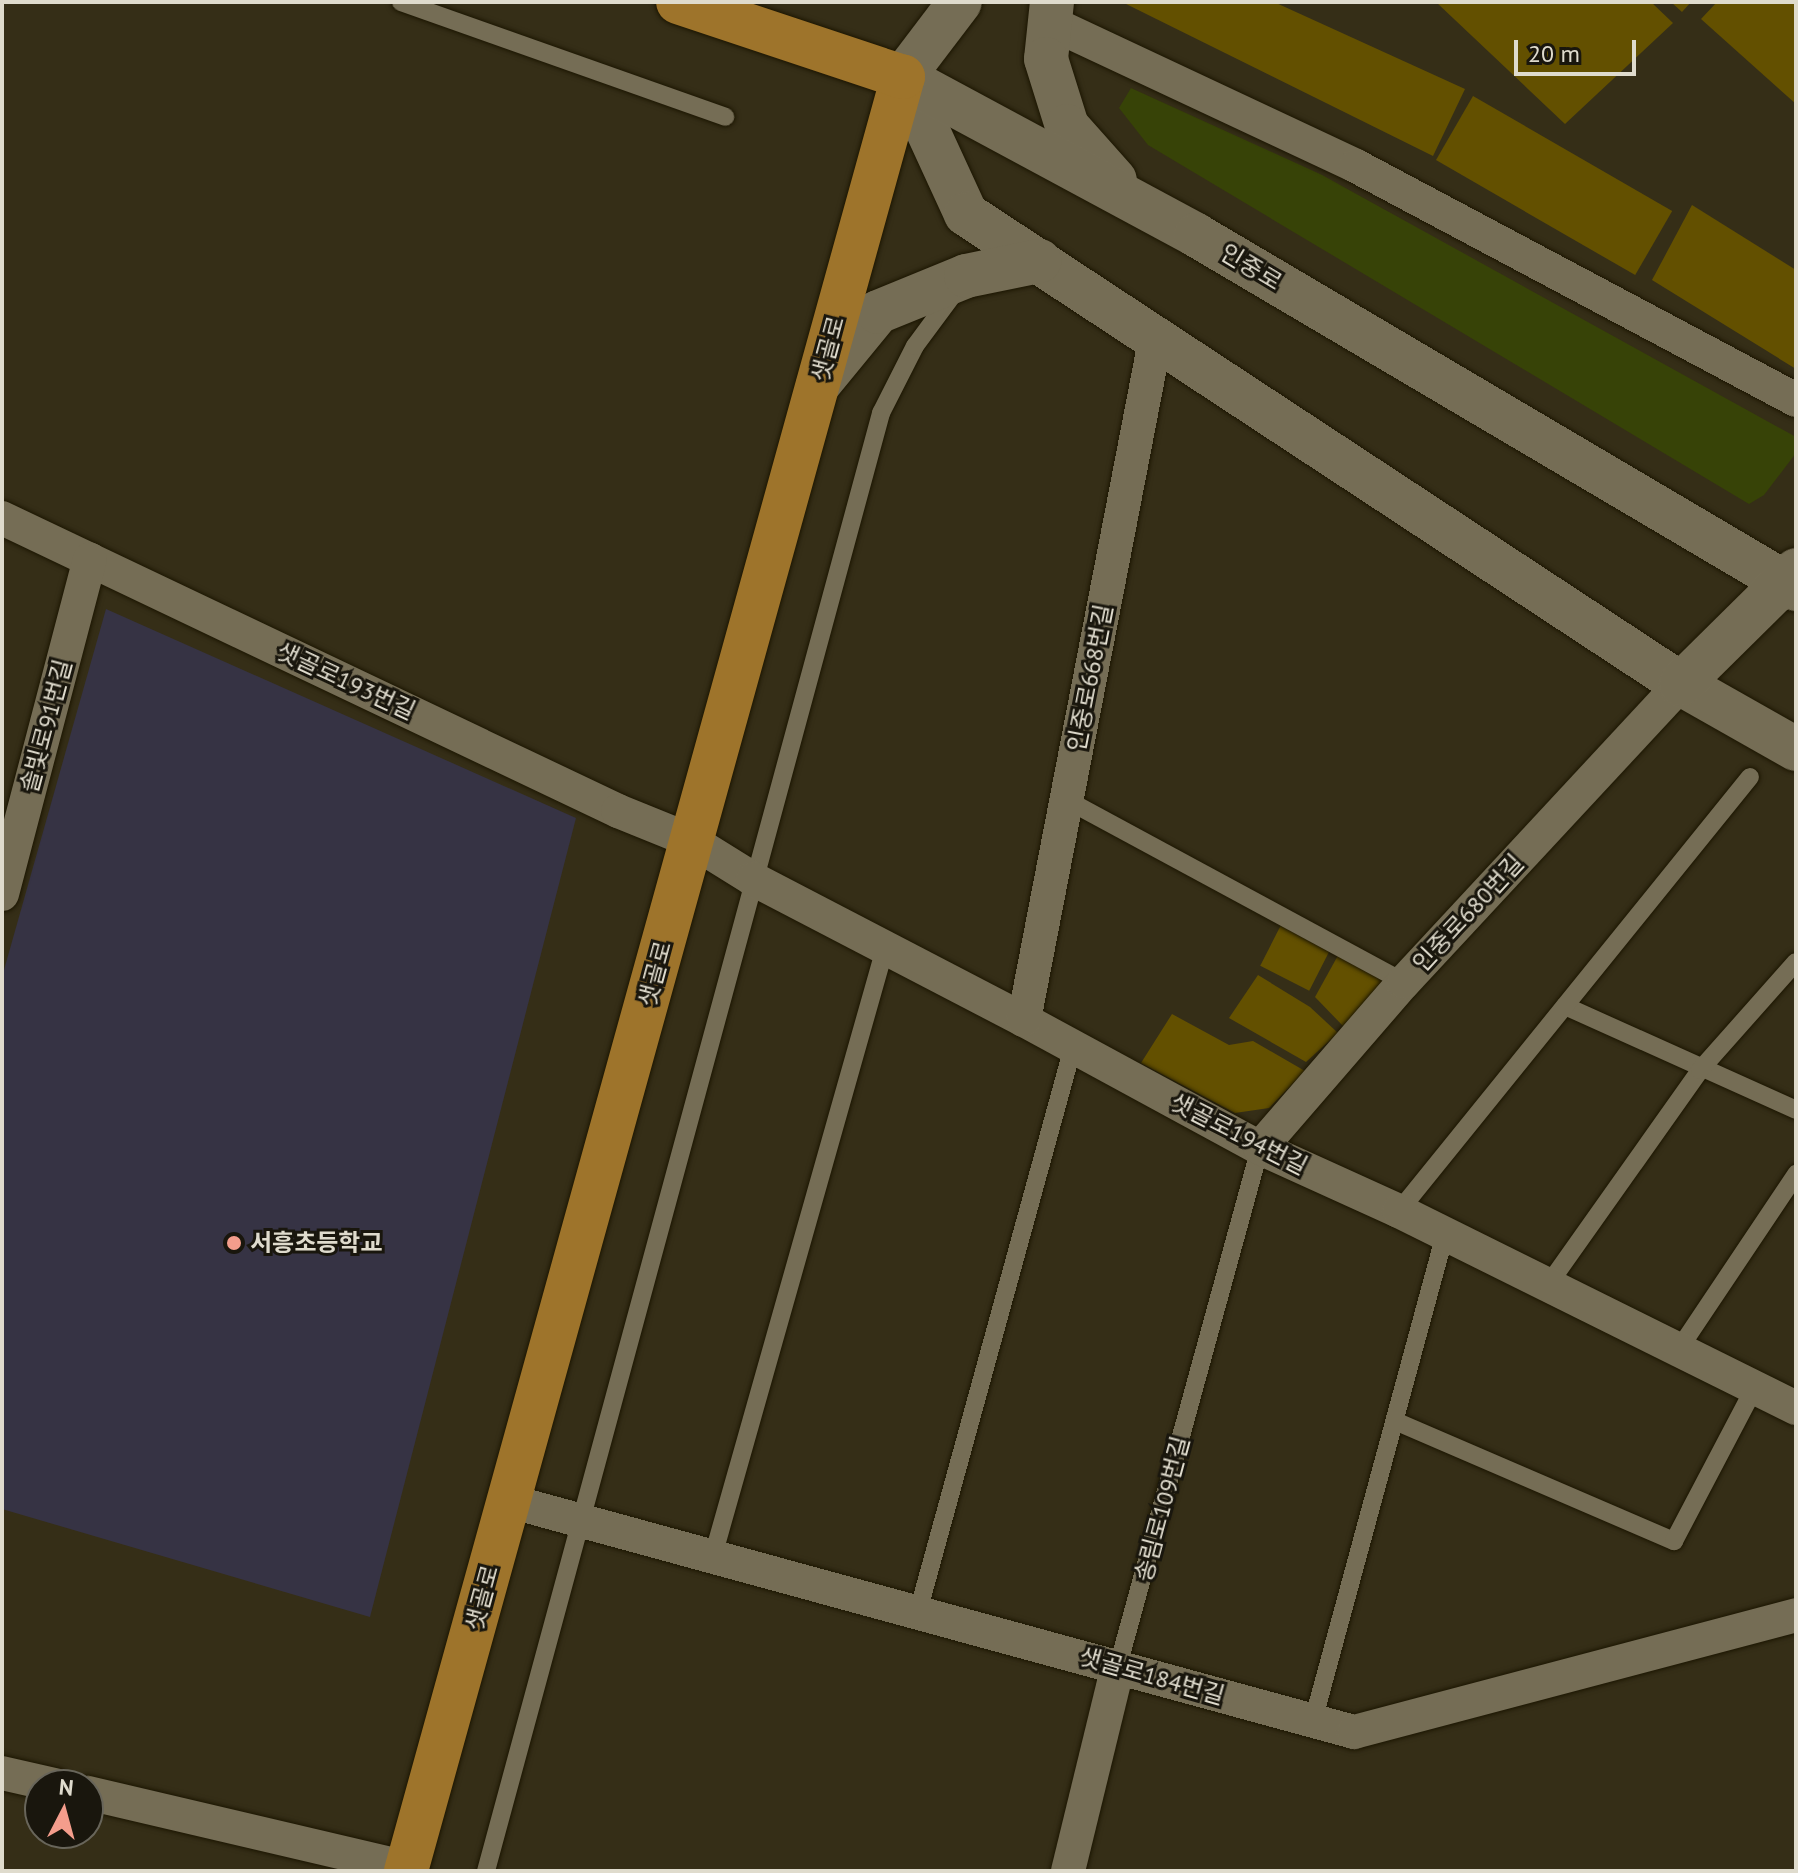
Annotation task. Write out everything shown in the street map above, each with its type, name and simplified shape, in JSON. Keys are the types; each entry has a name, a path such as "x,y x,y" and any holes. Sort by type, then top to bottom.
{"main road":[{"name":"인중로","path":"678,2 903,77 1135,203 1793,581"},
{"path":"960,2 903,77 966,214 1156,336 1681,684 1796,749"},
{"path":"1050,12 1046,59 1067,126 1135,203"},
{"name":"샛골로","path":"407,1870 903,77"},
{"path":"818,385 878,312 966,276 1039,261"},
{"path":"1681,684 1793,581"}],"street":[{"path":"1050,12 1356,166 1796,400"},
{"name":"인중로668번길","path":"1024,1020 1156,336"},
{"name":"샛골로193번길","path":"2,518 618,811 692,841"},
{"name":"솔빛로91번길","path":"2,894 90,559"},
{"name":"인중로680번길","path":"1260,1148 1404,982 1681,684"},
{"name":"샛골로194번길","path":"692,841 753,879 1024,1020 1260,1148 1399,1211 1796,1408"},
{"name":"샛골로184번길","path":"509,1501 1354,1732 1796,1615"},
{"name":"송림로109번길","path":"1068,1871 1118,1666"},
{"path":"2,1773 24,1778"},
{"path":"104,1797 407,1870"}],"lane":[{"path":"401,2 725,117"},
{"path":"486,1871 881,413 915,346 966,276"},
{"path":"1399,1211 1750,777"},
{"path":"1067,800 1404,982"},
{"path":"713,1556 885,948"},
{"path":"1548,1285 1700,1070 1796,962"},
{"path":"1565,1006 1700,1070 1796,1110"},
{"path":"918,1612 1073,1047"},
{"name":"송림로109번길","path":"1118,1666 1260,1148"},
{"path":"1679,1349 1796,1174"},
{"path":"1313,1721 1445,1234"},
{"path":"1395,1421 1674,1541 1755,1387"}],"shaded area":[{"name":"서흥초등학교","path":"106,609 576,818 370,1617 2,1509 2,977"}],"green space":[{"path":"1131,88 1322,175 1796,437 1796,453 1764,495 1749,504 1148,145 1119,108"}],"building":[{"path":"1122,2 1274,2 1465,89 1433,156"},
{"path":"1436,2 1651,2 1673,23 1565,124"},
{"path":"1671,2 1691,2 1682,12"},
{"path":"1717,2 1796,2 1796,104 1701,19"},
{"path":"1473,96 1672,211 1635,275 1436,160"},
{"path":"1692,205 1796,270 1796,369 1652,280"},
{"path":"1282,923 1331,948 1309,991 1260,966"},
{"path":"1341,950 1390,976 1344,1027 1315,997"},
{"path":"1258,975 1310,1007 1338,1033 1306,1062 1229,1018"},
{"path":"1172,1014 1229,1045 1253,1041 1305,1071 1269,1108 1235,1113 1141,1063"}],"place":[{"name":"서흥초등학교","path":"234,1243"}]}
